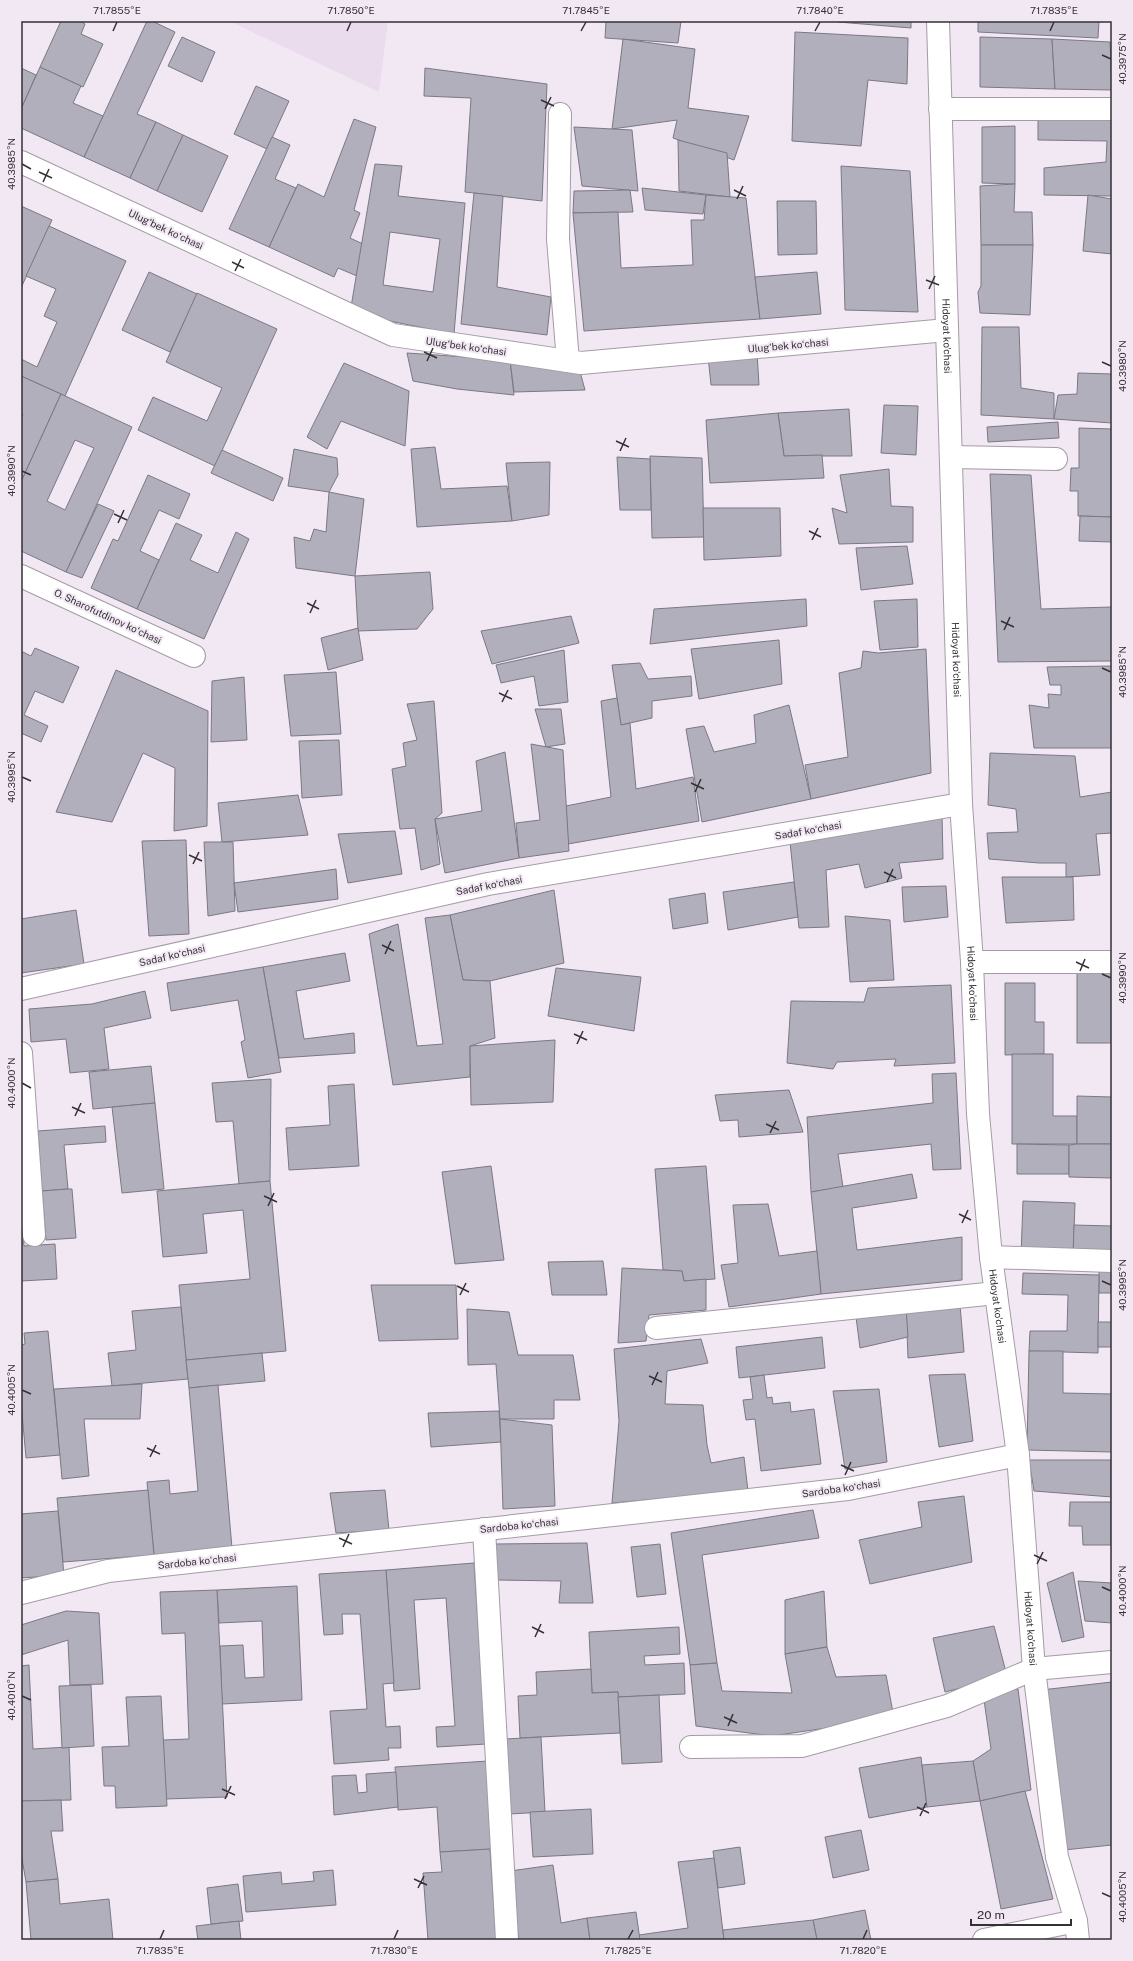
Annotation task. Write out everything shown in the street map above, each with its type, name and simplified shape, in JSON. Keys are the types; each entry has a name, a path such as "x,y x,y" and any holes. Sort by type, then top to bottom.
{"street":[{"name":"Hidoyat ko'chasi","path":"938,21 961,804 972,962 978,1114 991,1257 1018,1455 1034,1669 1057,1856 1077,1930"},
{"path":"940,109 1112,109"},
{"path":"560,114 558,240 568,361"},
{"name":"Ulugʻbek koʻchasi","path":"21,162 393,335 581,363 947,330"},
{"path":"952,458 1056,459"},
{"name":"O. Sharofutdinov koʻchasi","path":"21,576 194,656"},
{"name":"Sadaf koʻchasi","path":"21,989 488,884 961,804"},
{"path":"972,962 1112,962"},
{"path":"21,1054 34,1235"},
{"path":"991,1257 1112,1261"},
{"path":"656,1328 996,1293"},
{"name":"Sardoba koʻchasi","path":"21,1593 108,1571 848,1489 1018,1455"},
{"path":"484,1529 507,1940"},
{"path":"691,1747 802,1746 947,1706 1034,1669 1112,1662"},
{"path":"984,1940 1077,1930"}],"shaded area":[{"path":"229,21 388,21 379,92"}],"building":[{"path":"61,21 80,21 85,24 81,34 103,44 83,87 40,67"},
{"path":"147,21 152,21 175,32 137,114 156,122 130,178 84,157"},
{"path":"606,21 681,21 678,43 605,38"},
{"path":"911,21 911,28 838,22"},
{"path":"978,21 1099,21 1098,38 978,32"},
{"path":"795,32 908,38 907,84 868,80 861,146 792,141"},
{"path":"182,37 215,52 202,82 168,66"},
{"path":"980,37 1052,39 1055,89 980,87"},
{"path":"623,39 695,49 688,108 749,116 734,160 673,138 677,120 612,129"},
{"path":"1052,39 1110,42 1112,90 1055,89"},
{"path":"40,67 81,86 73,103 103,116 84,157 21,128 21,109"},
{"path":"21,68 36,75 21,109"},
{"path":"425,68 547,84 542,201 465,192 471,98 424,96"},
{"path":"256,86 289,101 267,149 234,134"},
{"path":"1112,114 1112,196 1044,195 1044,168 1106,162 1107,141 1038,140 1038,115"},
{"path":"354,119 376,127 354,210 360,213 350,238 363,244 357,276 338,268 334,277 269,247 298,184 324,197"},
{"path":"156,122 183,135 157,191 130,178"},
{"path":"1015,126 1015,184 982,183 982,127"},
{"path":"574,127 632,130 638,191 582,186"},
{"path":"183,135 228,156 202,212 157,191"},
{"path":"272,137 290,145 275,179 296,188 269,247 229,229"},
{"path":"678,140 727,153 730,197 679,191"},
{"path":"375,164 402,166 398,196 465,203 454,334 350,313","holes":["390,232 440,239 433,292 383,285"]},
{"path":"841,166 910,171 918,312 845,310"},
{"path":"1015,184 1014,212 1032,212 1033,245 981,245 980,186"},
{"path":"642,188 706,195 703,214 645,210"},
{"path":"630,190 633,212 573,213 574,191"},
{"path":"474,193 503,196 497,287 551,297 547,335 461,324"},
{"path":"706,195 746,198 760,319 584,331 573,213 618,212 621,268 693,265 691,220 704,220"},
{"path":"1088,195 1112,199 1112,254 1083,251"},
{"path":"777,201 816,201 817,254 778,255"},
{"path":"21,206 52,220 21,288"},
{"path":"49,226 126,261 65,396 21,376 21,359 37,367 57,322 44,316 56,289 26,276"},
{"path":"981,245 1033,245 1030,315 980,313 978,292 981,286"},
{"path":"149,272 197,294 170,352 122,330"},
{"path":"817,272 821,314 760,319 755,277"},
{"path":"197,293 277,329 215,466 138,430 153,397 207,421 222,388 166,362"},
{"path":"982,327 1019,327 1021,388 1054,393 1054,419 981,415"},
{"path":"757,352 759,385 711,385 708,356"},
{"path":"407,353 510,360 514,395 457,389 413,381"},
{"path":"510,360 579,368 585,390 514,392"},
{"path":"344,363 409,391 405,446 341,421 327,449 307,437"},
{"path":"1078,373 1112,374 1112,423 1054,419 1058,395 1077,394"},
{"path":"21,376 61,394 21,482 21,418 23,415 21,414"},
{"path":"61,394 132,427 66,572 21,551 21,482","holes":["75,440 94,448 65,510 47,501"]},
{"path":"884,405 918,406 916,455 881,453"},
{"path":"849,409 852,456 784,456 778,413"},
{"path":"778,413 784,456 822,455 824,478 710,483 706,420"},
{"path":"1058,422 1059,438 988,442 987,427"},
{"path":"1079,428 1112,429 1112,517 1078,516 1078,491 1070,491 1071,468 1079,468"},
{"path":"435,447 441,489 507,486 512,521 417,527 411,449"},
{"path":"294,449 337,458 338,475 329,492 288,486"},
{"path":"222,450 283,478 273,501 211,473"},
{"path":"650,456 702,458 704,537 652,538"},
{"path":"617,457 650,459 651,510 620,510"},
{"path":"550,462 549,515 512,521 506,463"},
{"path":"889,469 891,506 913,507 913,542 839,544 832,508 847,513 840,475"},
{"path":"990,474 1031,475 1041,609 1112,607 1112,661 998,662"},
{"path":"148,475 190,494 179,519 159,510 140,551 159,560 137,609 91,588 113,539 118,541"},
{"path":"329,492 364,499 355,576 296,568 294,537 310,541 314,529 326,532"},
{"path":"98,504 114,511 82,578 66,572"},
{"path":"703,508 780,508 781,556 704,560"},
{"path":"1080,516 1112,517 1112,542 1079,541"},
{"path":"176,523 202,535 190,560 218,573 236,532 249,539 204,639 137,609"},
{"path":"907,546 913,584 861,590 856,548"},
{"path":"430,572 433,609 417,629 358,631 355,576"},
{"path":"806,599 807,626 650,644 654,609"},
{"path":"917,599 918,647 880,650 874,601"},
{"path":"571,616 579,643 492,664 481,631"},
{"path":"358,628 363,660 328,670 321,638"},
{"path":"779,640 782,684 699,699 691,649"},
{"path":"35,648 79,667 63,703 35,691 24,715 48,726 41,742 21,733 21,651 31,656"},
{"path":"926,649 931,773 811,799 805,765 848,757 839,673 861,668 863,651 878,653"},
{"path":"564,650 568,702 539,706 534,676 501,683 496,665"},
{"path":"640,663 648,679 691,676 692,696 652,701 652,718 621,725 612,665"},
{"path":"1112,666 1112,748 1034,748 1029,705 1049,708 1048,694 1061,695 1061,685 1050,685 1047,667"},
{"path":"116,670 208,711 207,826 174,831 175,768 143,753 112,822 56,812"},
{"path":"336,672 341,734 291,736 284,675"},
{"path":"244,677 247,740 211,742 212,681"},
{"path":"617,698 621,725 630,723 636,789 693,777 699,821 568,844 566,806 611,797 601,701"},
{"path":"434,701 442,813 435,819 440,864 421,870 415,828 400,829 392,769 406,766 403,743 417,740 407,704"},
{"path":"789,705 811,799 702,822 686,729 704,726 714,752 756,743 754,715"},
{"path":"535,709 561,709 565,744 546,747"},
{"path":"339,740 342,795 302,798 299,741"},
{"path":"531,744 563,750 569,851 519,858 516,823 540,820"},
{"path":"505,752 519,858 445,873 435,819 482,811 476,761"},
{"path":"990,753 1075,756 1080,797 1112,792 1112,833 1096,834 1100,875 1066,877 1066,863 1039,863 989,859 987,833 1018,832 1016,809 988,805"},
{"path":"298,795 308,835 222,842 218,803"},
{"path":"942,815 943,859 899,863 902,878 865,888 859,864 826,870 829,927 799,928 790,842"},
{"path":"395,831 402,874 348,883 338,834"},
{"path":"186,840 189,934 149,936 142,841"},
{"path":"204,842 233,842 235,911 208,916"},
{"path":"336,869 338,899 238,912 234,883"},
{"path":"1002,877 1073,877 1074,920 1006,923"},
{"path":"794,882 798,917 728,930 723,892"},
{"path":"946,886 948,917 904,922 902,887"},
{"path":"554,890 564,963 490,981 463,980 450,915"},
{"path":"705,893 708,923 673,929 669,899"},
{"path":"76,910 84,964 21,973 21,919"},
{"path":"450,915 463,980 490,981 495,1038 470,1046 470,1077 393,1085 369,934 398,924 417,1046 443,1044 425,918"},
{"path":"845,916 890,920 894,980 850,982"},
{"path":"345,953 350,981 296,991 304,1039 354,1033 355,1053 279,1058 263,967"},
{"path":"1077,964 1112,964 1112,1043 1077,1043"},
{"path":"263,967 281,1072 248,1078 241,1042 245,1040 238,1000 171,1011 167,983"},
{"path":"556,968 641,977 634,1031 548,1016"},
{"path":"1005,983 1035,983 1035,1022 1044,1022 1044,1054 1005,1055"},
{"path":"951,985 955,1063 894,1066 896,1059 837,1062 833,1069 787,1063 791,1001 864,1002 868,988"},
{"path":"145,991 151,1018 104,1028 109,1069 70,1073 66,1039 31,1042 29,1009 92,1004"},
{"path":"555,1040 553,1102 471,1105 470,1046"},
{"path":"1012,1054 1053,1054 1053,1116 1077,1116 1077,1144 1012,1144"},
{"path":"151,1066 155,1103 93,1109 89,1072"},
{"path":"956,1073 961,1169 933,1170 931,1144 838,1154 843,1187 811,1192 807,1117 933,1103 932,1074"},
{"path":"271,1079 270,1181 239,1184 233,1121 216,1122 212,1083"},
{"path":"354,1084 359,1166 289,1170 286,1128 330,1125 328,1086"},
{"path":"789,1090 803,1132 739,1137 738,1120 720,1121 715,1095"},
{"path":"1077,1096 1112,1097 1112,1144 1077,1144"},
{"path":"155,1103 164,1189 122,1193 112,1107"},
{"path":"105,1126 106,1142 64,1145 68,1189 42,1191 38,1131"},
{"path":"1017,1144 1069,1145 1069,1174 1017,1174"},
{"path":"1112,1144 1112,1178 1069,1177 1069,1145"},
{"path":"491,1166 504,1260 455,1264 442,1172"},
{"path":"706,1166 715,1279 684,1281 682,1271 663,1270 655,1169"},
{"path":"912,1174 917,1198 852,1208 857,1250 962,1237 962,1280 821,1294 811,1192"},
{"path":"270,1181 286,1351 186,1360 179,1285 250,1279 243,1210 203,1214 207,1253 163,1257 157,1191"},
{"path":"72,1189 76,1238 46,1240 42,1191"},
{"path":"21,1193 24,1246 55,1244 57,1279 21,1281"},
{"path":"1023,1201 1075,1203 1073,1258 1021,1256"},
{"path":"768,1204 779,1256 817,1251 821,1294 729,1307 721,1265 738,1263 733,1205"},
{"path":"1074,1225 1112,1226 1112,1259 1073,1258"},
{"path":"603,1261 607,1295 552,1295 548,1262"},
{"path":"622,1268 682,1271 684,1281 706,1279 706,1310 649,1315 646,1341 618,1343"},
{"path":"1099,1271 1112,1271 1112,1293 1099,1293"},
{"path":"1023,1273 1099,1275 1098,1353 1029,1351 1030,1331 1067,1331 1068,1295 1022,1294"},
{"path":"371,1285 456,1285 458,1339 379,1341"},
{"path":"960,1305 964,1352 908,1358 906,1307"},
{"path":"181,1307 188,1379 112,1386 108,1353 136,1350 132,1311"},
{"path":"906,1307 908,1337 860,1348 856,1317"},
{"path":"467,1309 509,1312 518,1355 573,1355 580,1400 554,1400 554,1419 500,1419 496,1364 468,1365"},
{"path":"1098,1322 1112,1322 1112,1347 1098,1347"},
{"path":"48,1331 60,1455 26,1458 21,1402 21,1345 25,1344 24,1333"},
{"path":"822,1337 825,1368 739,1378 736,1347"},
{"path":"701,1339 708,1363 667,1371 665,1404 703,1405 707,1445 711,1463 744,1457 748,1491 612,1503 619,1421 614,1349"},
{"path":"1029,1351 1063,1351 1063,1393 1112,1394 1112,1452 1027,1450"},
{"path":"262,1353 265,1381 189,1388 186,1360"},
{"path":"965,1374 973,1441 939,1447 929,1375"},
{"path":"764,1375 767,1398 772,1397 773,1404 790,1402 791,1412 814,1409 821,1464 761,1471 755,1419 746,1420 743,1400 753,1399 750,1377"},
{"path":"142,1384 140,1419 84,1419 89,1476 62,1479 54,1389"},
{"path":"218,1385 232,1548 154,1555 147,1482 169,1480 170,1494 198,1491 189,1388"},
{"path":"879,1389 887,1462 845,1469 833,1391"},
{"path":"499,1411 501,1442 431,1447 428,1413"},
{"path":"500,1419 552,1425 555,1506 503,1509"},
{"path":"1029,1460 1111,1460 1112,1497 1034,1491"},
{"path":"1112,1460 1112,1545 1111,1545"},
{"path":"148,1490 154,1555 63,1562 57,1498"},
{"path":"385,1490 389,1530 336,1533 330,1493"},
{"path":"964,1496 972,1562 870,1584 859,1540 922,1527 918,1502"},
{"path":"1070,1502 1111,1502 1111,1545 1083,1545 1082,1526 1069,1526"},
{"path":"813,1510 819,1538 702,1555 717,1663 690,1665 671,1533"},
{"path":"58,1511 64,1575 21,1578 21,1514"},
{"path":"587,1543 593,1603 559,1603 561,1581 497,1580 496,1544"},
{"path":"660,1544 666,1594 637,1597 631,1547"},
{"path":"474,1563 486,1744 437,1747 436,1727 455,1726 446,1598 414,1600 420,1689 394,1691 386,1570"},
{"path":"386,1570 394,1683 383,1684 386,1727 400,1726 401,1748 388,1748 389,1760 334,1764 330,1711 367,1709 360,1614 342,1614 343,1634 324,1635 319,1574"},
{"path":"1073,1572 1084,1637 1062,1642 1047,1583"},
{"path":"1078,1581 1112,1583 1112,1623 1085,1621"},
{"path":"297,1586 302,1700 222,1704 220,1646 243,1645 245,1678 264,1677 262,1621 219,1623 217,1590"},
{"path":"217,1590 227,1797 166,1799 163,1740 189,1739 185,1633 162,1634 160,1592"},
{"path":"824,1591 827,1647 785,1654 785,1600"},
{"path":"66,1611 99,1613 103,1684 70,1685 68,1640 21,1655 21,1625"},
{"path":"994,1626 1007,1676 945,1692 933,1638"},
{"path":"679,1627 680,1654 644,1656 645,1665 684,1663 685,1694 618,1697 618,1692 592,1693 589,1632"},
{"path":"827,1647 836,1677 886,1675 894,1718 772,1736 696,1726 690,1665 717,1663 722,1691 792,1693 785,1654"},
{"path":"29,1665 33,1749 69,1747 71,1800 21,1801 21,1666"},
{"path":"591,1669 592,1693 618,1692 620,1733 520,1738 518,1696 537,1695 536,1672"},
{"path":"1112,1682 1112,1845 1064,1850 1041,1690"},
{"path":"91,1685 94,1746 62,1748 59,1686"},
{"path":"1018,1689 1031,1790 980,1801 973,1761 991,1749 983,1693"},
{"path":"659,1695 662,1762 622,1764 618,1697"},
{"path":"161,1696 167,1806 116,1808 115,1786 104,1786 102,1747 129,1746 126,1697"},
{"path":"541,1737 545,1812 509,1814 506,1739"},
{"path":"921,1757 927,1807 869,1818 859,1768"},
{"path":"488,1761 494,1849 440,1852 437,1807 398,1810 395,1767"},
{"path":"973,1761 980,1801 927,1807 922,1765"},
{"path":"396,1772 398,1807 334,1815 332,1776 356,1775 358,1793 367,1792 366,1774"},
{"path":"1025,1791 1053,1899 1001,1909 980,1801"},
{"path":"61,1800 63,1831 51,1831 58,1879 26,1882 21,1853 21,1801"},
{"path":"591,1809 593,1854 533,1857 530,1812"},
{"path":"861,1830 869,1870 833,1878 825,1837"},
{"path":"740,1847 745,1884 718,1888 713,1851"},
{"path":"490,1849 496,1940 428,1940 423,1873 442,1872 440,1852"},
{"path":"714,1858 724,1940 640,1940 639,1935 688,1928 678,1862"},
{"path":"553,1865 561,1923 587,1918 590,1940 519,1940 510,1871"},
{"path":"333,1870 336,1905 246,1912 243,1876 281,1872 282,1884 314,1881 313,1872"},
{"path":"58,1879 60,1904 109,1899 113,1940 31,1940 26,1882"},
{"path":"238,1884 243,1921 211,1924 207,1888"},
{"path":"865,1910 871,1940 817,1940 813,1920"},
{"path":"636,1912 640,1940 590,1940 587,1918"},
{"path":"813,1920 817,1940 724,1940 723,1930"},
{"path":"239,1921 241,1940 198,1940 196,1926"}]}
